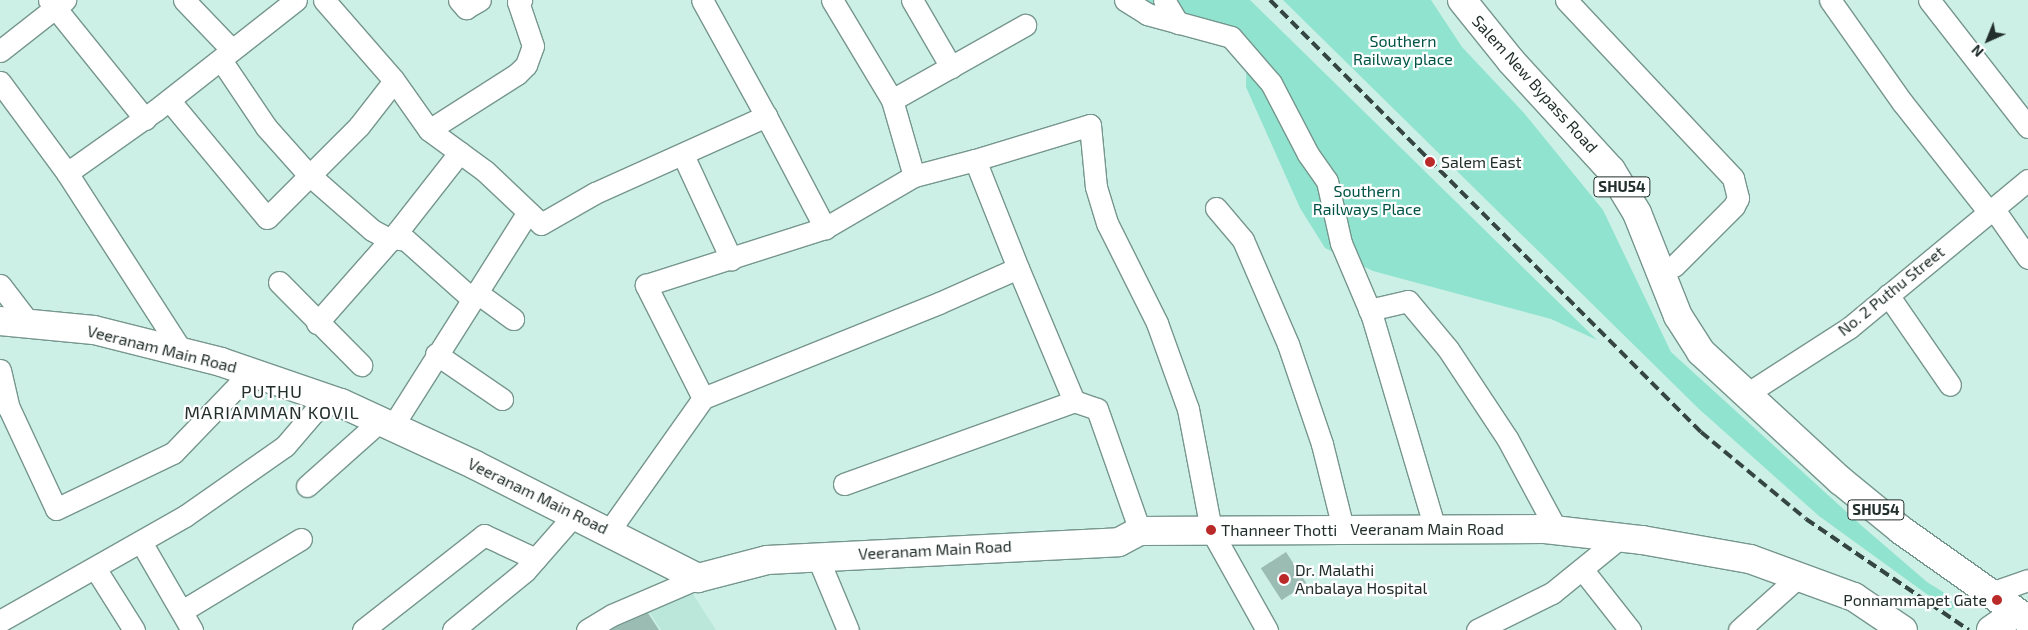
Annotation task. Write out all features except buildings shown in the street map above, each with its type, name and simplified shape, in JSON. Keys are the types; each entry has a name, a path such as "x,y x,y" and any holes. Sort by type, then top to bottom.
{"main road":[{"name":"Salem New Bypass Road","path":"1462,0 1511,61 1611,170 1637,213 1688,332 1715,367 1748,393 1841,481 1988,594 2022,616"},
{"name":"Salem New Bypass Road","path":"1483,0 1531,58 1617,150 1652,205 1693,316 1748,393"},
{"name":"Veeranam Main Road","path":"0,321 94,330 183,352 251,372 326,398 386,424 575,514 698,578 766,560 1119,542 1140,531 1343,528 1557,530 1621,538 1750,559 1854,597 1903,630"},
{"path":"1991,630 2022,616"}],"street":[{"path":"184,0 226,55 266,126 311,176 372,230 392,238 406,240 473,295 513,318"},
{"path":"67,173 145,119 296,0"},
{"path":"324,0 394,81 429,130 460,152 541,224 595,193 766,116"},
{"path":"459,0 466,8 480,0"},
{"path":"429,130 517,74 526,65 533,46 519,0"},
{"path":"702,0 825,228"},
{"path":"832,0 892,100 914,176"},
{"path":"912,0 951,67"},
{"path":"1125,0 1147,14 1231,37 1271,84 1308,154 1327,181 1341,243 1369,310 1435,529"},
{"path":"1164,0 1178,23"},
{"path":"1566,0 1733,178 1738,198 1734,206 1674,266"},
{"path":"1830,0 1902,102 2028,258"},
{"path":"1930,0 2028,127"},
{"path":"0,51 57,3 145,119"},
{"path":"892,100 1025,25"},
{"path":"169,100 268,218 359,126 394,81"},
{"path":"0,82 67,173 183,352"},
{"path":"703,398 646,285 825,228 914,176 975,160 1090,125 1096,187 1107,223 1157,323 1188,408 1211,530 1267,630"},
{"path":"317,323 392,238 460,152"},
{"path":"683,155 731,259"},
{"path":"975,160 1074,401"},
{"name":"No. 2 Puthu Street","path":"1748,393 1849,328 2028,180"},
{"path":"1216,208 1243,240 1288,344 1322,444 1343,528"},
{"path":"308,486 386,424 436,354 528,212"},
{"path":"609,531 703,398 939,303 1018,268"},
{"path":"279,282 317,323 361,364"},
{"path":"0,285 30,324"},
{"path":"1888,295 1950,386"},
{"path":"1369,310 1408,301 1448,349 1507,438 1557,530"},
{"path":"436,354 502,399"},
{"path":"0,370 9,408 56,509 172,453 251,372"},
{"path":"0,620 185,516 285,446 326,398"},
{"path":"844,484 1074,401 1097,409 1140,531"},
{"path":"453,630 536,558 575,514"},
{"path":"363,630 484,535 536,558"},
{"path":"1477,630 1552,593 1621,538"},
{"path":"182,611 301,539"},
{"path":"141,542 192,630"},
{"path":"817,556 848,630"},
{"path":"95,568 134,630"},
{"path":"1582,569 1630,630"},
{"path":"1739,630 1798,577"},
{"path":"587,630 617,622 698,578"},
{"path":"1988,594 2028,580"}],"shaded area":[{"path":"689,588 716,630 661,630 648,610"}],"green space":[{"name":"Southern Railways Place","path":"1147,0 1250,0 1597,340 1551,319 1373,271 1325,248 1300,208 1246,87 1247,47 1153,6"},
{"name":"Southern Railway place","path":"1283,0 1431,0 1462,47 1524,113 1603,210 1671,352 1862,526 1927,582 1959,602 1950,611 1819,516 1699,409"}],"railway":[{"path":"1270,0 1701,432 1806,519 1969,630"}],"place":[{"name":"Salem East","path":"1430,162"},
{"name":"Thanneer Thotti","path":"1211,530"},
{"name":"Dr. Malathi Anbalaya Hospital","path":"1284,579"},
{"name":"Ponnammapet Gate","path":"1997,600"}],"district":[{"name":"PUTHU MARIAMMAN KOVIL","path":"272,402"}]}
